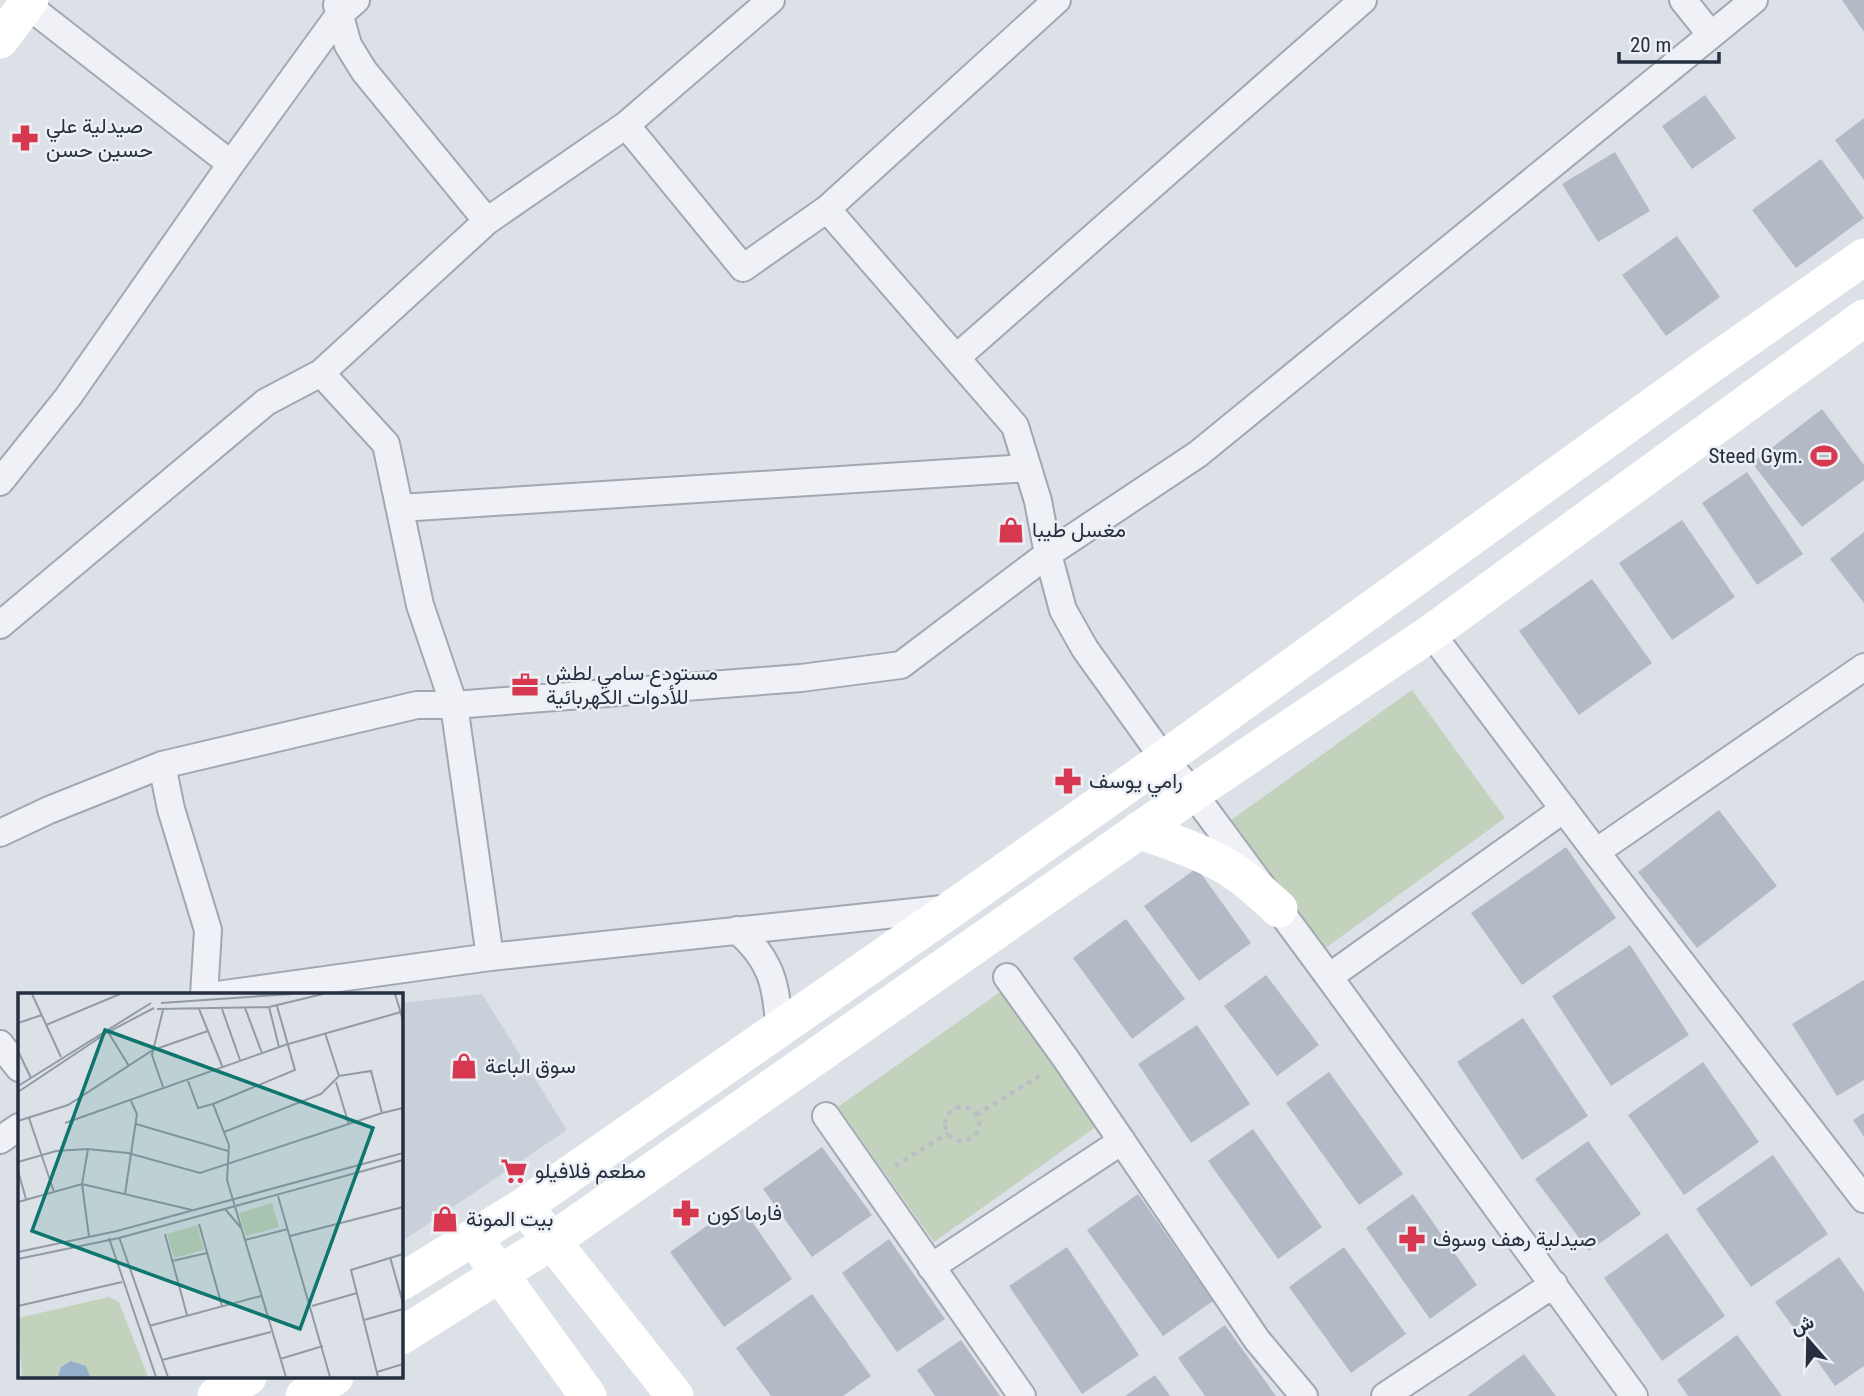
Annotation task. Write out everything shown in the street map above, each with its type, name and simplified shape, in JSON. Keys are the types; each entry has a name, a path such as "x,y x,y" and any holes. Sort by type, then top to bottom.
{"main road":[{"path":"0,40 28,2"},
{"path":"402,1281 524,1206 953,908 1864,257"},
{"path":"402,1335 552,1241 1192,793 1431,633 1864,318"},
{"path":"1139,830 1231,869 1279,909"},
{"path":"524,1206 675,1396"},
{"path":"473,1237 589,1396"},
{"path":"216,1396 246,1378"},
{"path":"304,1396 333,1378"}],"street":[{"path":"0,625 266,402 321,373 487,221 626,125 771,0"},
{"path":"626,125 744,268 827,209 1057,0"},
{"path":"956,358 1363,0"},
{"path":"1683,0 1711,35"},
{"path":"0,833 49,810 162,765 417,705 454,705 801,678 901,665 1048,554 1198,454 1754,0"},
{"path":"28,2 231,164"},
{"path":"344,5 348,45 364,71 487,221"},
{"path":"0,482 68,397 344,5"},
{"path":"827,209 1015,426 1038,501 1048,554 1063,610 1085,649 1164,759 1329,977 1634,1396"},
{"path":"321,373 386,444 420,605 454,705 490,957"},
{"path":"400,508 1028,468"},
{"path":"1431,633 1864,1199"},
{"path":"1596,852 1864,667"},
{"path":"162,765 171,809 208,930 204,993"},
{"path":"1329,977 1564,809"},
{"path":"230,993 490,957 953,908"},
{"path":"737,930 756,948 769,970 778,1003 779,1028"},
{"path":"1007,977 1257,1340 1304,1396"},
{"path":"0,1044 18,1067"},
{"path":"826,1116 1022,1396"},
{"path":"0,1140 18,1127"},
{"path":"931,1267 1122,1141"},
{"path":"1385,1396 1553,1284"}],"path":[{"path":"976,1115 1066,1059"},
{"path":"965,1108 976,1115 979,1128 970,1140 959,1141 948,1133 946,1118 954,1110 965,1108"},
{"path":"871,1181 948,1133"}],"shaded area":[{"name":"سوق الباعة","path":"482,994 567,1130 402,1241 402,1003"}],"green space":[{"path":"1412,690 1505,818 1324,949 1231,820"},
{"path":"1000,992 1097,1126 934,1242 838,1107"}],"building":[{"path":"1842,0 1864,0 1864,32"},
{"path":"1705,95 1736,138 1692,169 1662,126"},
{"path":"1864,118 1864,180 1835,140"},
{"path":"1615,152 1650,211 1598,242 1562,184"},
{"path":"1821,159 1864,218 1796,268 1752,210"},
{"path":"1677,236 1720,297 1666,336 1622,275"},
{"path":"1822,409 1864,465 1864,480 1802,527 1752,463"},
{"path":"1747,472 1803,554 1757,585 1702,503"},
{"path":"1682,520 1735,597 1672,640 1619,563"},
{"path":"1864,532 1864,603 1830,559"},
{"path":"1592,579 1652,663 1579,715 1519,631"},
{"path":"1719,810 1777,886 1697,948 1638,872"},
{"path":"1566,847 1616,918 1522,985 1471,913"},
{"path":"1197,868 1251,943 1199,981 1144,906"},
{"path":"1126,919 1185,999 1132,1039 1073,958"},
{"path":"1630,945 1689,1035 1611,1086 1552,996"},
{"path":"1266,975 1319,1045 1277,1076 1224,1006"},
{"path":"1864,980 1864,1080 1837,1096 1792,1024"},
{"path":"1523,1018 1588,1116 1522,1160 1457,1062"},
{"path":"1197,1025 1250,1104 1191,1143 1138,1064"},
{"path":"1703,1062 1759,1142 1684,1195 1628,1115"},
{"path":"1329,1072 1403,1174 1359,1205 1286,1103"},
{"path":"1864,1113 1864,1137 1853,1120"},
{"path":"1253,1129 1322,1227 1278,1259 1208,1161"},
{"path":"1588,1141 1641,1214 1589,1251 1535,1179"},
{"path":"822,1147 872,1215 812,1257 763,1189"},
{"path":"1773,1155 1828,1234 1751,1287 1696,1209"},
{"path":"1138,1194 1213,1301 1163,1336 1087,1230"},
{"path":"1413,1194 1477,1285 1430,1319 1366,1228"},
{"path":"739,1203 792,1279 724,1327 670,1252"},
{"path":"1667,1233 1725,1316 1662,1361 1604,1278"},
{"path":"889,1239 945,1319 897,1352 842,1273"},
{"path":"1067,1247 1139,1355 1082,1394 1009,1286"},
{"path":"1344,1247 1406,1334 1351,1373 1289,1287"},
{"path":"1839,1257 1864,1292 1864,1366 1835,1386 1775,1302"},
{"path":"812,1294 871,1376 843,1396 771,1396 736,1348"},
{"path":"1225,1325 1276,1396 1205,1396 1178,1358"},
{"path":"1737,1335 1782,1396 1688,1396 1677,1380"},
{"path":"961,1340 1000,1396 935,1396 917,1370"},
{"path":"1524,1354 1556,1396 1467,1396"},
{"path":"1155,1375 1170,1396 1125,1396"}],"place":[{"name":"صيدلية علي حسين حسن","path":"25,138"},
{"name":"Steed Gym.","path":"1824,456"},
{"name":"مغسل طيبا","path":"1011,530"},
{"name":"مستودع سامي لطش للأدوات الكهربائية","path":"525,685"},
{"name":"رامي يوسف","path":"1068,781"},
{"name":"سوق الباعة","path":"464,1066"},
{"name":"مطعم فلافيلو","path":"514,1171"},
{"name":"فارما كون","path":"686,1213"},
{"name":"بيت المونة","path":"445,1219"},
{"name":"صيدلية رهف وسوف","path":"1412,1239"}]}
